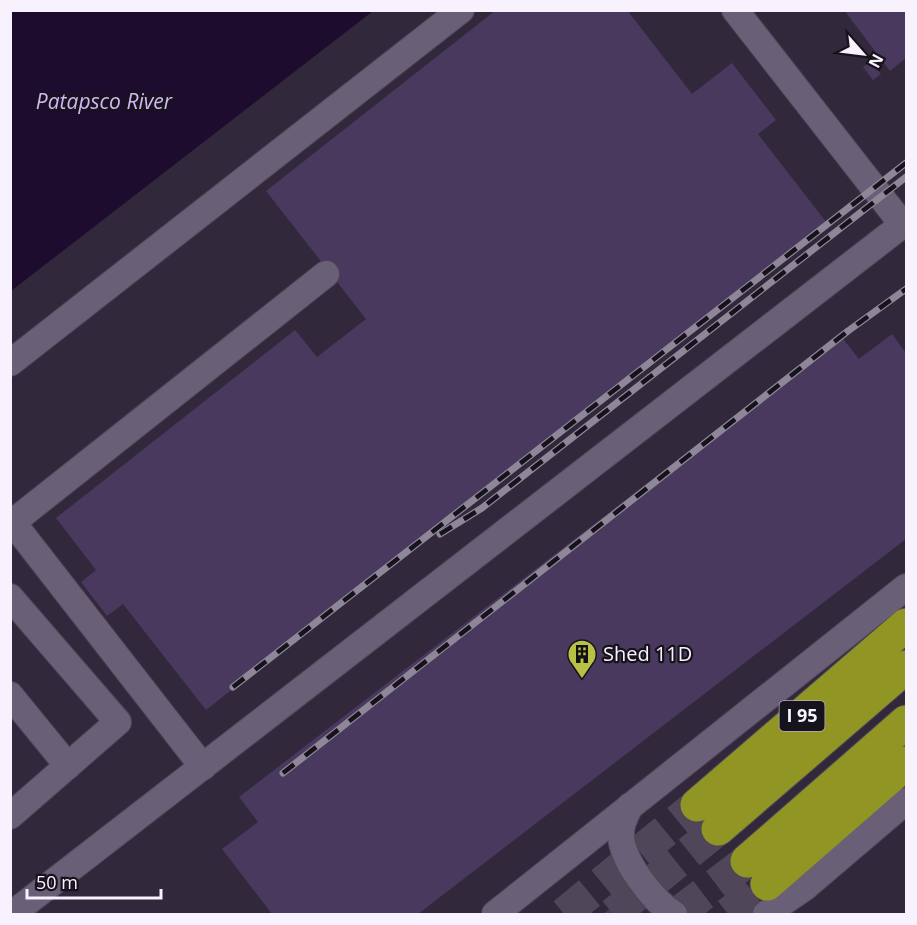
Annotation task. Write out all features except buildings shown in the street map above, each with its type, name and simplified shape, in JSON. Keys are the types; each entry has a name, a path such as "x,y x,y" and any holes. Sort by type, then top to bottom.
{"highway":[{"name":"I 95","path":"906,625 708,817 906,667"},
{"path":"760,887 906,723"},
{"path":"760,887 906,763"}],"street":[{"path":"10,363 461,10"},
{"path":"12,915 905,224 735,10"},
{"path":"203,767 12,521 326,274"},
{"path":"495,915 630,806 794,679 906,587"},
{"path":"10,597 118,722 10,816"},
{"path":"10,695 68,766"},
{"path":"787,915 804,888 906,801"},
{"path":"630,806 622,825 621,834 628,858 648,890 674,915"},
{"path":"760,887 804,888"}],"water":[{"name":"Patapsco River","path":"11,10 372,10 373,11 11,291"}],"tunnel":[{"path":"564,914 697,805"},
{"path":"613,914 718,829"},
{"path":"677,914 747,861"},
{"path":"728,914 767,884"}],"railway":[{"path":"233,687 906,163"},
{"path":"440,534 482,508 906,177"},
{"path":"283,773 848,331 906,289"}],"place":[{"name":"Shed 11D","path":"582,680"}]}
